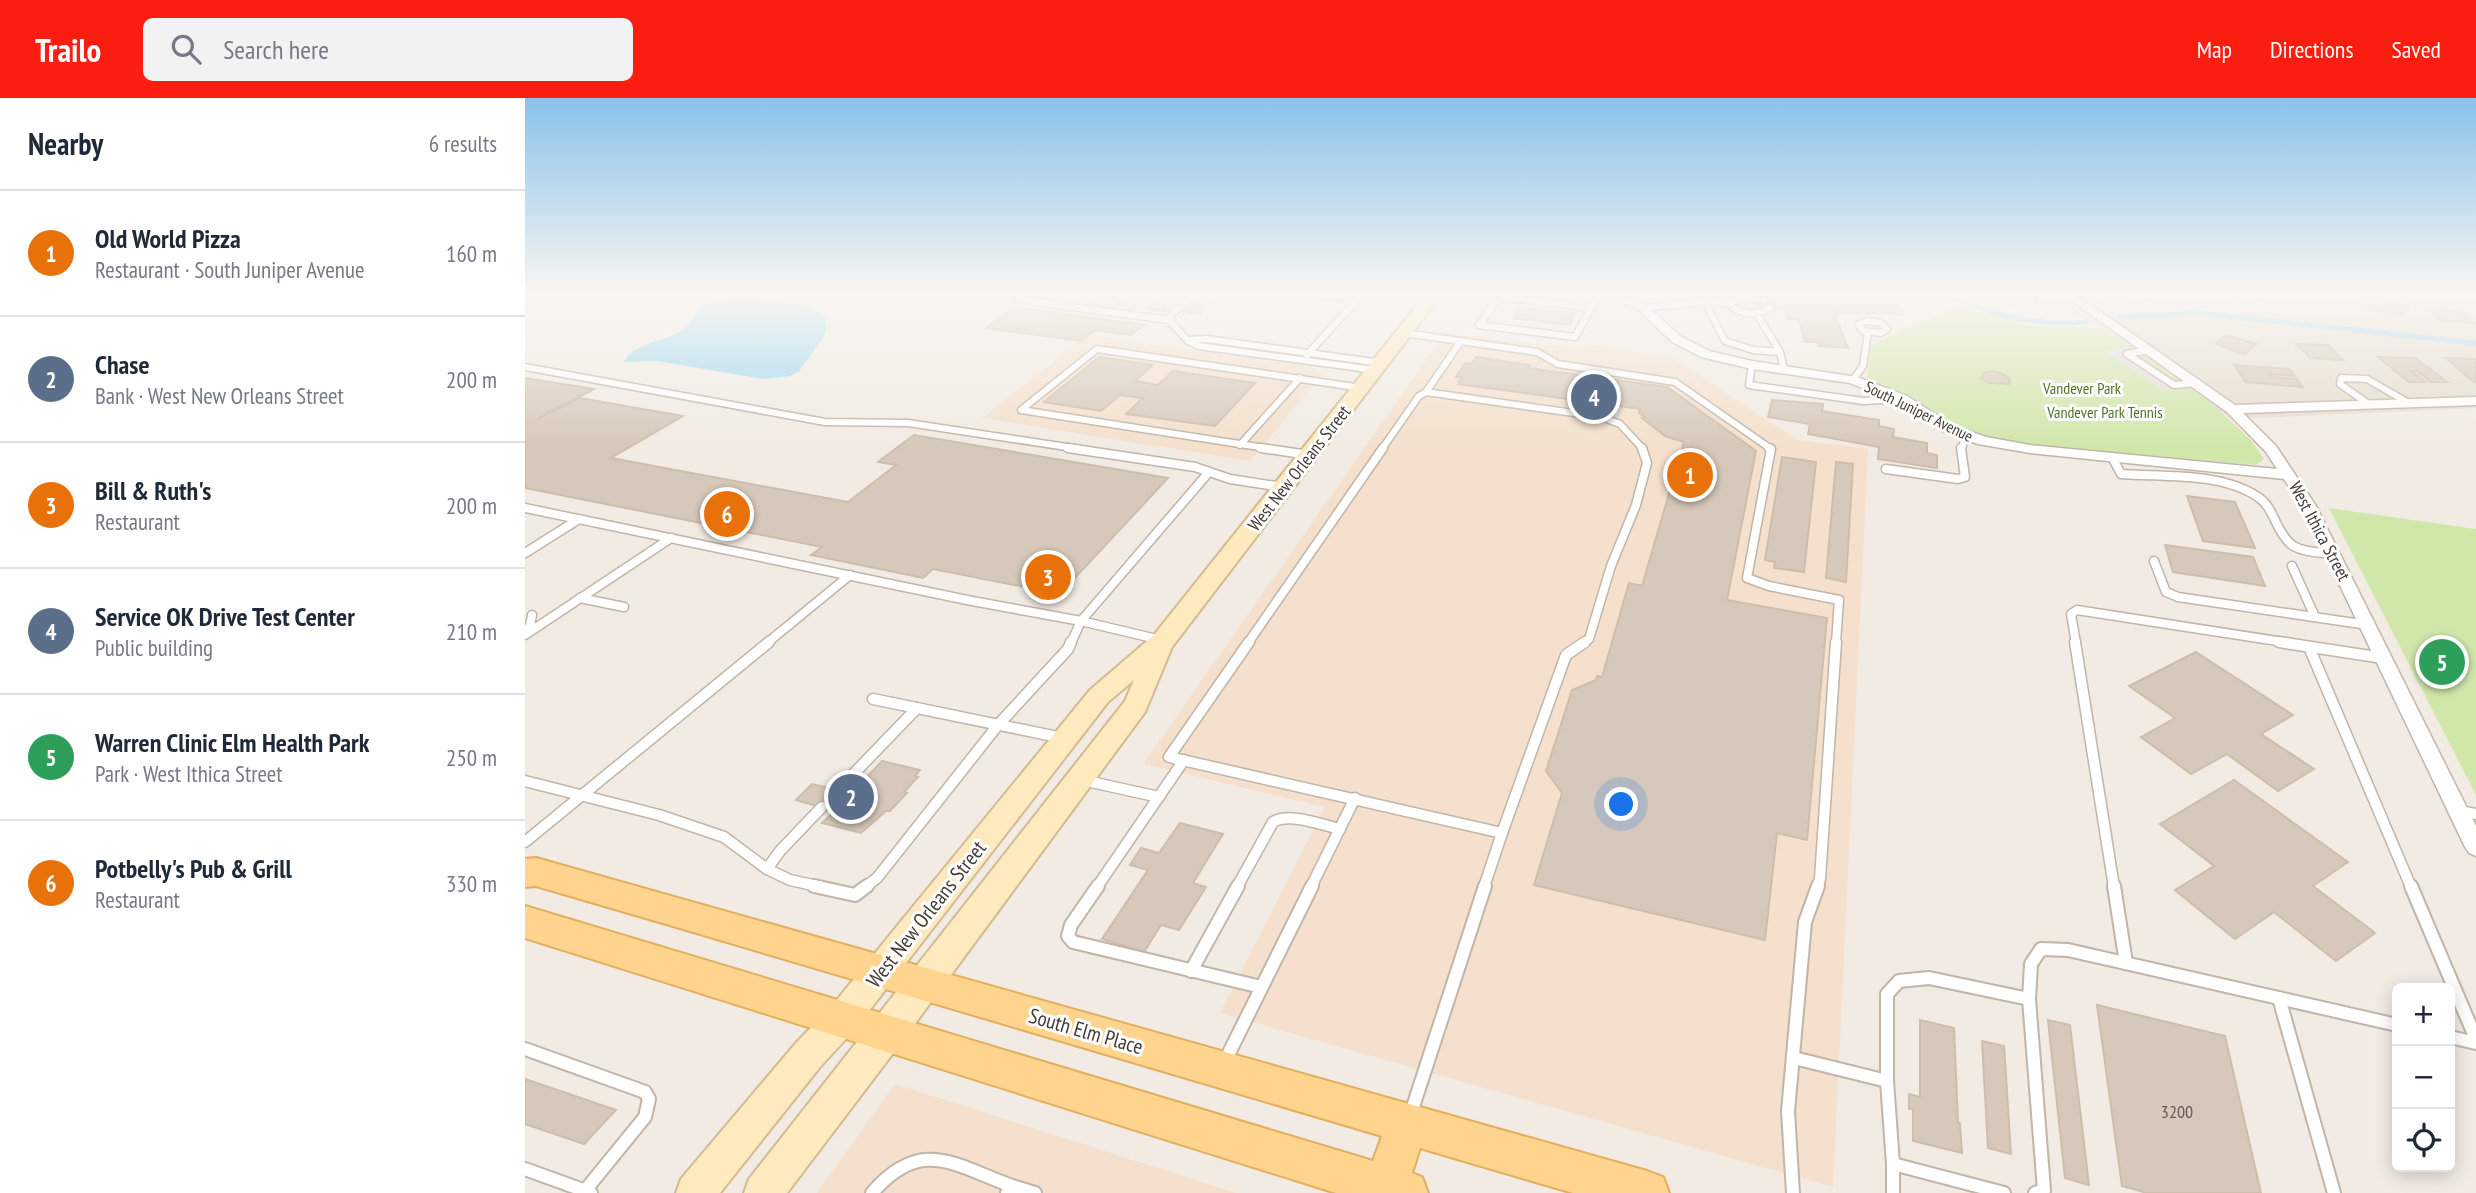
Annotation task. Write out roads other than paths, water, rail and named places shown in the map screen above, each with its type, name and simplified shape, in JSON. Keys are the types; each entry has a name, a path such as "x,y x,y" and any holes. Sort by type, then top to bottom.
{"main road":[{"name":"West New Orleans Street","path":"695,1193 808,1055 843,1018 1100,696 1163,641 1395,345"},
{"name":"West New Orleans Street","path":"763,1193 888,1033 1136,705 1163,641"},
{"name":"South Elm Place","path":"525,873 536,872 1647,1193"},
{"path":"525,922 843,1018 1392,1191 1408,1123"}],"street":[{"name":"South Juniper Avenue","path":"1686,345 1724,359 1752,365 1853,380 1902,399 1947,428 1965,436 2008,446 2290,475"},
{"name":"West Ithica Street","path":"2143,345 2232,409 2271,449 2290,475 2368,625 2476,847"},
{"path":"2232,409 2476,401"}],"lane":[{"path":"1197,345 1302,361 1378,367"},
{"path":"1251,345 1378,367"},
{"path":"1302,361 1316,345"},
{"path":"1462,345 1426,392 1419,396 1169,757 1502,833"},
{"path":"1487,345 1537,352 1558,364 1675,382 1771,449 1747,578 1759,583 1820,593 1839,600 1820,879 1805,922 1788,1111 1793,1193"},
{"path":"1738,345 1753,350 1780,352"},
{"path":"1776,345 1784,369"},
{"path":"1853,380 1863,366 1866,345"},
{"path":"1309,456 1021,410 1097,349 1362,388"},
{"path":"1752,365 1749,386 1863,401 1902,399"},
{"path":"525,367 825,422 908,423 1195,467 1230,479 1284,487"},
{"path":"1240,445 1300,378"},
{"path":"2367,403 2340,383 2341,378 2367,379 2407,402"},
{"path":"1408,1123 1502,833 1566,654 1589,639 1611,566 1636,505 1647,463 1645,451 1620,424 1602,417 1426,392"},
{"path":"1886,469 1958,479 1965,477 1962,444 1965,436"},
{"path":"2112,457 2121,474 2211,482 2245,489 2268,505 2285,540 2292,548 2332,554"},
{"path":"525,781 659,815 724,838 767,869 790,880 855,895 877,878 998,725 1068,649 1081,621 1209,472"},
{"path":"525,508 1081,621 1163,641"},
{"path":"525,553 579,519"},
{"path":"525,633 671,538"},
{"path":"2154,561 2166,592 2178,597 2368,625"},
{"path":"2292,566 2315,617"},
{"path":"525,842 849,575"},
{"path":"580,598 624,607"},
{"path":"2126,963 2070,614 2077,610 2385,659"},
{"path":"525,633 530,626 529,612"},
{"path":"2309,647 2476,1041"},
{"path":"873,699 1065,738"},
{"path":"838,790 917,708"},
{"path":"1184,760 1071,925 1068,936 1073,942 1261,987"},
{"path":"1080,779 1159,797"},
{"path":"1221,1069 1355,798"},
{"path":"767,869 780,851 822,807"},
{"path":"2458,811 2476,814"},
{"path":"1191,971 1273,822 1287,818 1340,829"},
{"path":"2035,1193 2044,1190 2029,999 2031,964 2041,949 2068,950 2392,1024"},
{"path":"1893,1193 1887,1080 1887,994 1899,981 1929,978 2029,999"},
{"path":"2279,998 2334,1193"},
{"path":"2455,1038 2476,1041"},
{"path":"525,1049 645,1092 649,1099 645,1117 586,1192 525,1169"},
{"path":"1794,1058 1887,1080"},
{"path":"871,1193 893,1172 913,1160 928,1158 1010,1189 1035,1193"},
{"path":"1893,1164 2004,1193"}],"water":[{"path":"818,345 799,371 790,376 764,379 657,361 624,362 634,350 642,346"}],"place":[{"name":"Service OK Drive Test Center","path":"1594,397"},
{"name":"Old World Pizza","path":"1690,475"},
{"name":"Potbelly's Pub & Grill","path":"727,514"},
{"name":"Bill & Ruth's","path":"1048,577"},
{"name":"Warren Clinic Elm Health Park","path":"2442,662"},
{"name":"Chase","path":"851,797"}],"park label":[{"name":"Vandever Park","path":"2082,388"},
{"name":"Vandever Park Tennis","path":"2105,412"}]}
